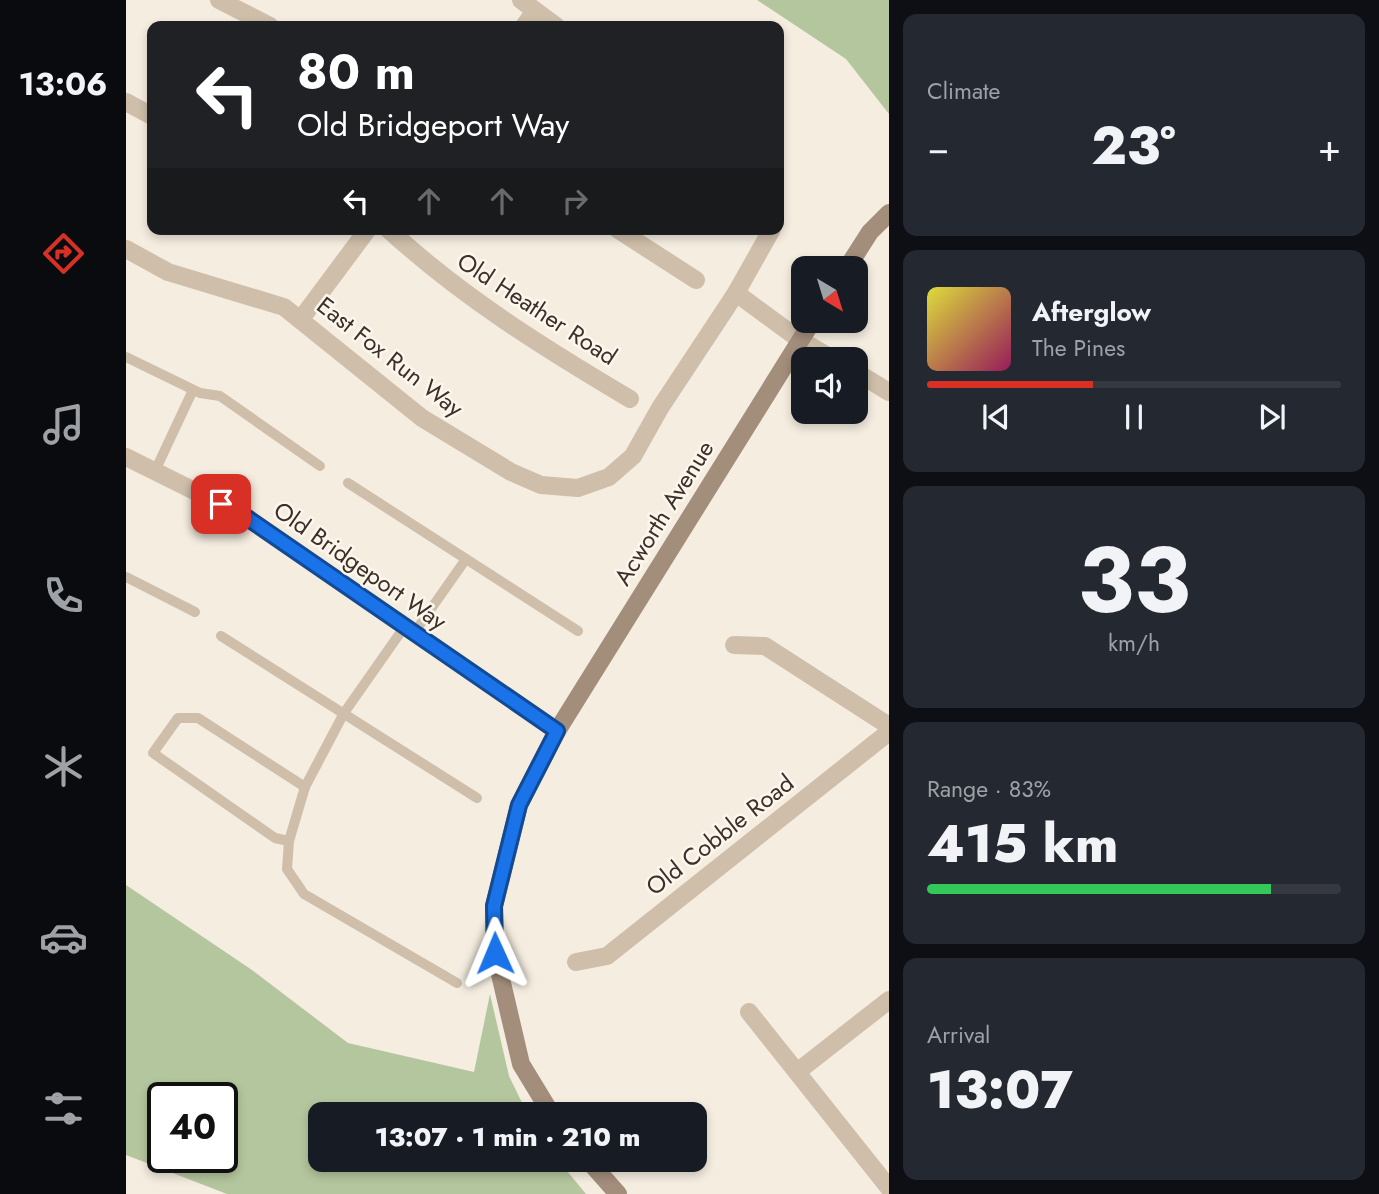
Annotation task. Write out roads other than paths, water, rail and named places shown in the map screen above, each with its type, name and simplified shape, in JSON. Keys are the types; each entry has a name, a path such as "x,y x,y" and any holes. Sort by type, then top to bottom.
{"street":[{"path":"219,0 260,21"},
{"path":"528,6 549,21"},
{"path":"126,102 147,113"},
{"path":"855,256 870,232 889,213"},
{"path":"301,319 364,235"},
{"name":"Old Heather Road","path":"395,235 434,271 522,335 630,399"},
{"path":"626,235 696,280"},
{"name":"East Fox Run Way","path":"126,249 168,272 284,307 422,418 511,472 541,485 578,488 609,477 633,456 660,408 736,293 769,235"},
{"path":"736,293 812,347"},
{"name":"Acworth Avenue","path":"544,1102 521,1064 495,953 494,906 519,805 557,731 805,333"},
{"path":"868,379 889,392"},
{"name":"Old Bridgeport Way","path":"127,461 155,471 243,515 557,731"},
{"path":"734,645 765,646 889,726"},
{"name":"Old Cobble Road","path":"576,962 607,956 889,733"},
{"path":"797,1072 889,1000"},
{"path":"749,1012 889,1188"},
{"path":"599,1172 618,1194"}],"lane":[{"path":"126,358 193,390 220,396 320,466"},
{"path":"155,471 193,390"},
{"path":"348,483 578,631"},
{"path":"457,983 303,894 287,869 289,841 305,787 344,713 466,559"},
{"path":"126,577 195,611"},
{"path":"221,636 477,799"},
{"path":"289,841 275,838 153,753 178,718 198,718 305,787"}]}
